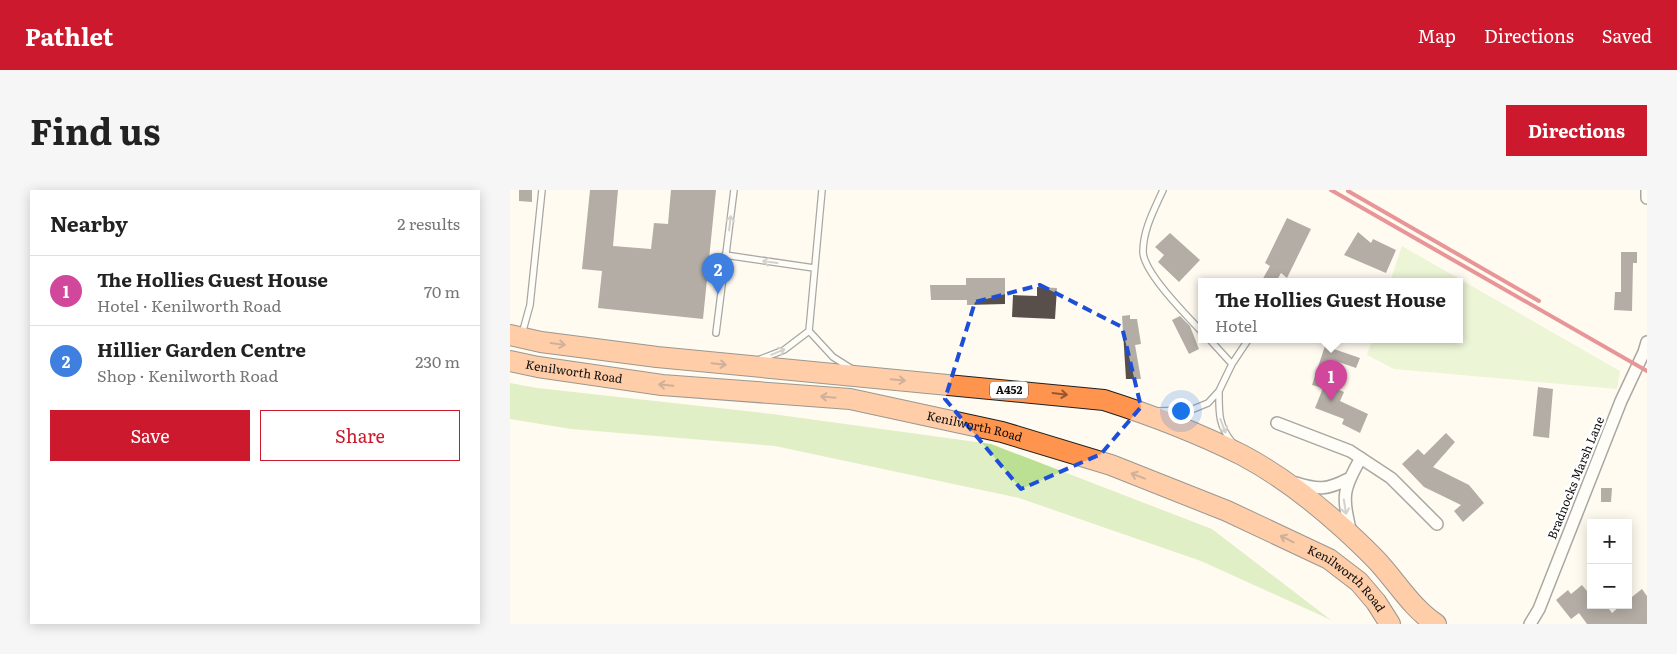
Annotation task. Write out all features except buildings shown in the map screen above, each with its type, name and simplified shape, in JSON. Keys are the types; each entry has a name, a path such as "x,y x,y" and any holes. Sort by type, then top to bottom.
{"highway":[{"name":"Kenilworth Road","path":"516,336 541,342 628,354 1104,400 1141,412 1243,456 1303,494 1379,563 1417,609 1436,624"},
{"name":"Kenilworth Road","path":"510,361 538,367 662,385 850,399 1011,435 1120,469 1227,511 1329,559 1359,582 1376,602 1390,624"}],"street":[{"path":"1647,190 1647,198"},
{"name":"Bradnocks Marsh Lane","path":"1530,624 1539,609 1647,342"},
{"path":"1277,423 1350,450 1391,478 1437,524"},
{"path":"1351,536 1344,500 1348,479 1361,458"},
{"name":"Kenilworth Road","path":"1278,478 1315,489 1336,486 1348,479"}],"lane":[{"path":"516,336 530,305 542,190"},
{"path":"716,333 734,190"},
{"path":"822,190 809,331 833,357 864,378"},
{"path":"1162,190 1148,222 1143,254 1152,275 1198,327"},
{"path":"725,255 814,268"},
{"path":"742,366 784,350 809,331"},
{"path":"1213,343 1232,364"},
{"path":"1141,412 1191,410 1208,402 1219,391 1232,364 1246,343"},
{"path":"1219,391 1219,415 1223,431 1243,456"}],"highlighted area":[{"path":"1040,285 1122,327 1141,407 1101,454 1021,489 945,399 975,302"}],"green space":[{"path":"1402,246 1458,278 1391,278"},
{"path":"1463,281 1620,371 1617,389 1394,369 1367,355 1371,343 1463,343"},
{"path":"510,383 537,388 772,414 991,444 1212,529 1331,620 1201,561 1019,498 775,446 571,429 510,419"}],"railway":[{"path":"1331,190 1647,371"},
{"path":"1348,191 1539,301"}],"place":[{"name":"Hillier Garden Centre","path":"718,294"},
{"name":"The Hollies Guest House","path":"1331,401"}]}
